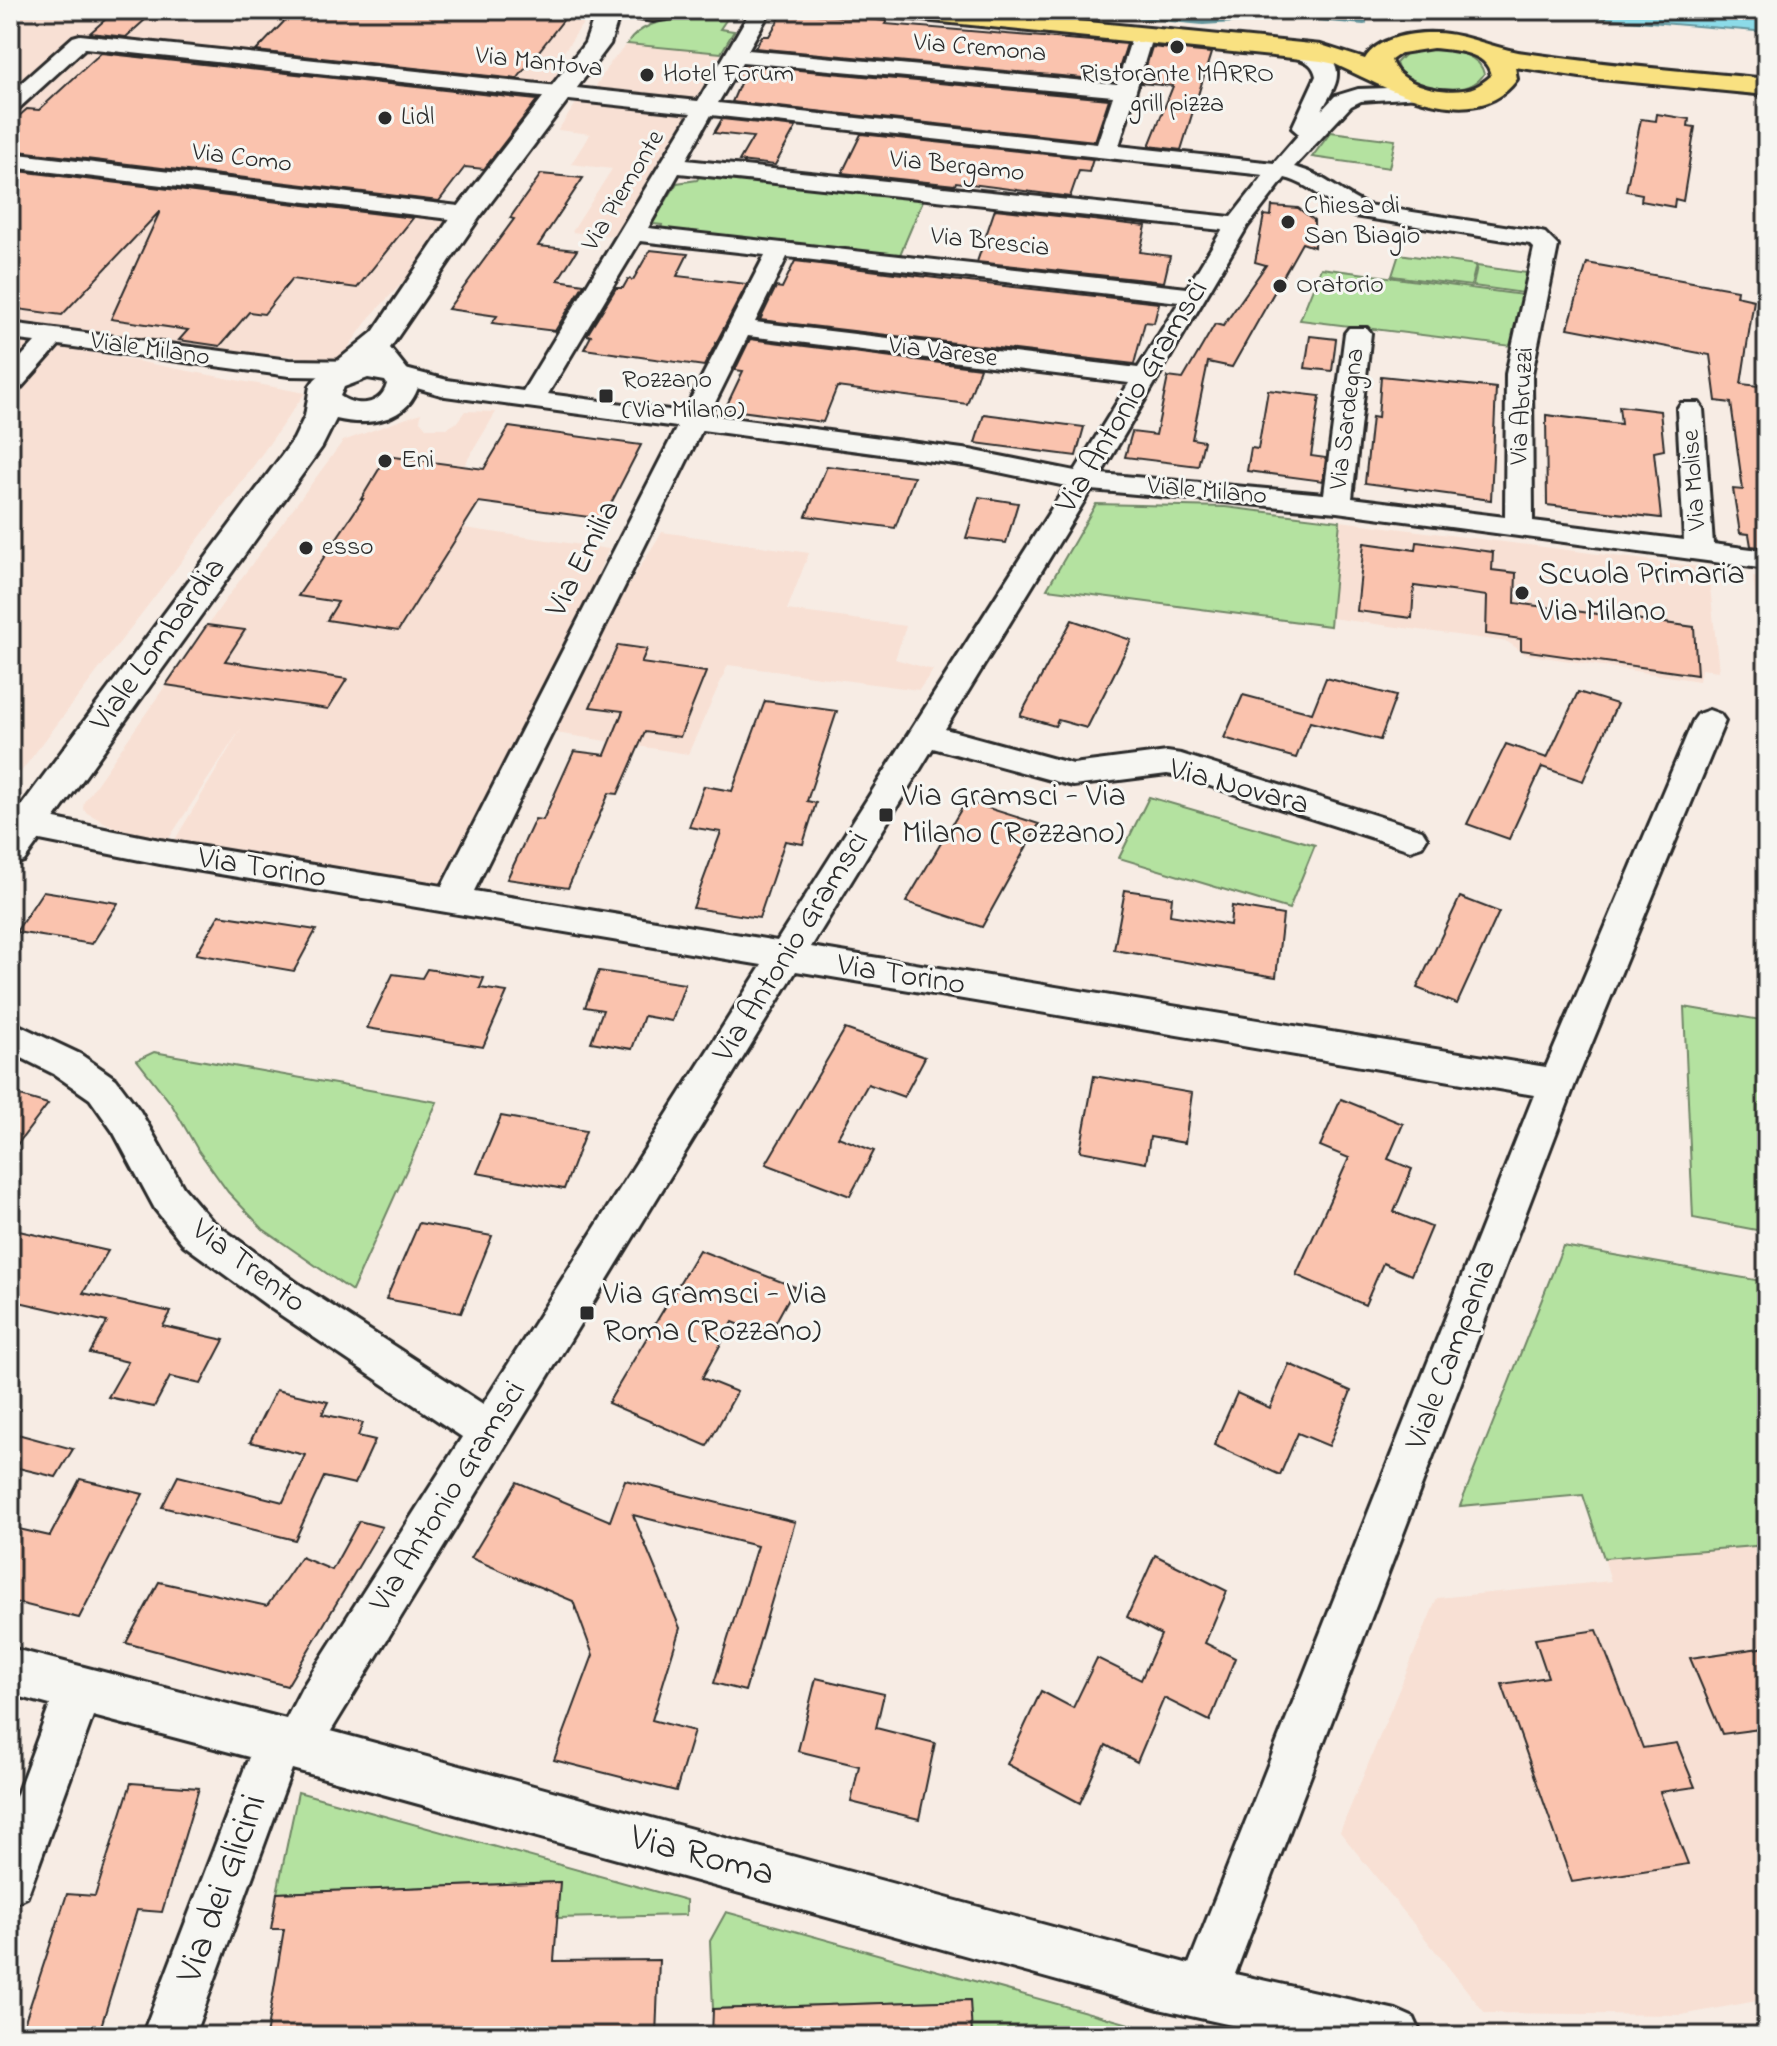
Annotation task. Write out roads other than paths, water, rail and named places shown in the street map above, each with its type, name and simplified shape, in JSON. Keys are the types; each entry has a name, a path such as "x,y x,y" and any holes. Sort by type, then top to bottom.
{"main road":[{"path":"621,10 646,14 678,12"},
{"path":"893,10 1288,49 1343,58 1411,92 1461,97 1487,93 1499,86 1505,71 1492,56"},
{"path":"962,10 1314,45 1393,46 1433,40 1475,48 1492,56 1580,69 1767,87"},
{"path":"1382,76 1377,59 1393,46"},
{"path":"1499,86 1578,80 1767,97"}],"street":[{"path":"384,338 382,355 403,384 402,392 380,409 342,411 330,406 339,382 384,338 467,214 597,44 609,10"},
{"name":"Via Piemonte","path":"532,398 633,233 761,10"},
{"path":"597,44 631,25 678,12"},
{"path":"1106,151 1143,34"},
{"name":"Via Mantova","path":"10,104 80,41 1106,151 1287,161 1343,203 1362,211 1529,235 1543,240"},
{"name":"Via Antonio Gramsci","path":"1287,161 1327,76 1325,66 1313,56 1288,49"},
{"name":"Via Cremona","path":"736,55 1124,91"},
{"name":"Via Antonio Gramsci","path":"287,1745 319,1705 491,1432 926,735 1237,225 1287,161 1343,101 1358,95 1411,92"},
{"name":"Via Como","path":"10,160 467,214"},
{"name":"Via Bergamo","path":"672,165 1237,225"},
{"name":"Via Brescia","path":"633,233 1194,296"},
{"name":"Via Abruzzi","path":"1519,527 1519,374 1536,281 1546,246 1543,240"},
{"name":"Via Emilia","path":"452,901 779,250"},
{"name":"Via Varese","path":"741,328 1146,377"},
{"name":"Viale Milano","path":"10,331 289,368 317,383 339,382"},
{"name":"Via Sardegna","path":"1337,504 1358,333"},
{"path":"10,384 53,337"},
{"path":"339,382 379,369 394,374"},
{"name":"Viale Milano","path":"394,374 457,390 970,458 1082,481 1337,504 1767,560"},
{"name":"Viale Lombardia","path":"16,833 310,440 339,382"},
{"name":"Viale Milano","path":"380,409 417,397 457,390"},
{"name":"Viale Lombardia","path":"310,440 335,425 380,409"},
{"name":"Via Molise","path":"1690,409 1699,551"},
{"name":"Viale Campania","path":"1203,1992 1557,1084 1709,721"},
{"name":"Via Novara","path":"926,735 1073,775 1167,763 1181,765 1410,838"},
{"name":"Via Torino","path":"16,833 160,852 1557,1084"},
{"name":"Via Trento","path":"10,1035 67,1064 103,1089 127,1122 175,1207 198,1233 286,1297 491,1432"},
{"name":"Via Roma","path":"10,1671 348,1759 1159,1983 1396,2036"},
{"path":"15,1852 79,1690"},
{"name":"Via dei Glicini","path":"168,2036 287,1745"}],"water":[{"path":"1510,10 1656,10 1767,19 1767,32"}],"waterway":[{"path":"1077,10 1203,22 1295,16 1364,22"}],"place":[{"name":"Ristorante MARRO grill pizza","path":"1177,47"},
{"name":"Hotel Forum","path":"647,75"},
{"name":"Lidl","path":"385,118"},
{"name":"Chiesa di San Biagio","path":"1288,222"},
{"name":"Oratorio","path":"1280,286"},
{"name":"Rozzano (Via Milano)","path":"606,396"},
{"name":"Eni","path":"385,461"},
{"name":"esso","path":"306,548"},
{"name":"Scuola Primaria Via Milano","path":"1522,593"},
{"name":"Via Gramsci - Via Milano (Rozzano)","path":"886,815"},
{"name":"Via Gramsci - Via Roma (Rozzano)","path":"587,1313"}]}
